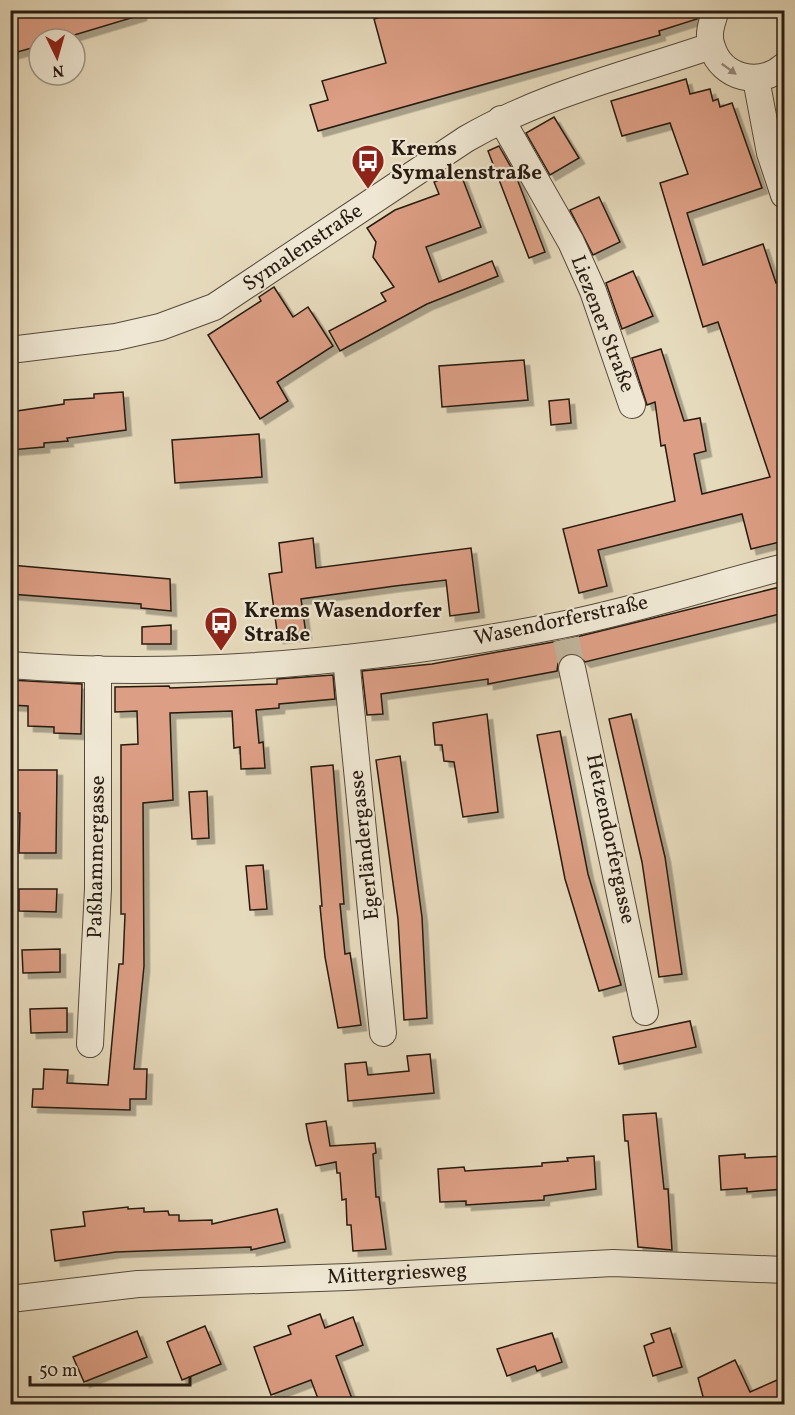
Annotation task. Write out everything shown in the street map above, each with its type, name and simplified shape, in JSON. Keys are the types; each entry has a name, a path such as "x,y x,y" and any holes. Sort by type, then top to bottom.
{"street":[{"path":"716,10 710,28 711,46 721,64 736,75 756,79 776,74 784,66"},
{"name":"Symalenstraße","path":"10,350 116,337 160,327 214,307 466,139 501,119 536,103 711,46"},
{"path":"756,79 770,153 784,195"},
{"name":"Liezener Straße","path":"501,119 571,242 593,291 632,405"},
{"name":"Wasendorferstraße","path":"10,665 98,669 221,667 346,657 565,632 784,567"},
{"name":"Egerländergasse","path":"346,657 383,1033"},
{"name":"Hetzendorfergasse","path":"572,668 645,1012"},
{"name":"Paßhammergasse","path":"90,1044 98,889 98,669"},
{"name":"Mittergriesweg","path":"10,1299 138,1284 348,1278 613,1263 784,1270"}],"building":[{"path":"10,10 141,10 141,15 87,31 87,27 27,27 27,49 10,54"},
{"path":"404,10 700,10 697,19 659,31 660,35 318,131 310,105 328,100 322,81 386,63 374,19"},
{"path":"686,79 690,94 710,89 713,101 718,99 720,107 732,103 762,188 687,213 703,265 763,244 776,283 784,280 784,541 751,549 742,514 598,550 607,586 579,593 563,529 675,501 665,445 661,446 655,402 647,405 632,358 661,349 684,421 700,418 706,451 694,454 702,494 770,477 718,322 703,327 660,183 688,174 670,123 622,136 611,101"},
{"path":"554,117 579,158 550,175 526,133"},
{"path":"499,146 516,176 545,252 529,258 488,151"},
{"path":"460,172 481,227 426,247 439,282 492,261 498,276 427,304 340,351 329,331 386,301 381,293 394,287 373,257 376,242 367,228 395,210 439,194 434,182"},
{"path":"599,197 620,242 593,255 570,210"},
{"path":"633,271 653,316 622,329 606,283"},
{"path":"274,287 293,317 308,307 333,346 277,382 288,401 260,419 208,335 261,301 259,297"},
{"path":"524,360 528,400 442,407 439,366"},
{"path":"123,392 126,430 67,438 68,441 44,443 44,447 10,450 10,412 64,404 64,400 94,398 94,394"},
{"path":"569,399 571,423 551,425 549,401"},
{"path":"259,434 262,477 175,483 172,440"},
{"path":"313,538 316,568 471,548 479,612 450,616 446,580 395,586 301,599 306,634 278,638 269,574 282,572 279,543"},
{"path":"10,565 170,579 171,611 141,608 141,604 10,594"},
{"path":"784,586 784,613 585,662 577,654 568,654 558,663 557,671 488,684 488,679 381,694 383,714 367,715 362,671 432,664 564,640"},
{"path":"171,625 171,644 142,644 142,627"},
{"path":"333,675 335,699 279,704 279,708 256,710 259,743 263,742 265,768 241,769 240,747 234,748 232,711 170,713 173,800 143,803 144,966 134,1069 147,1069 146,1099 130,1099 130,1110 32,1107 33,1089 43,1089 44,1069 68,1070 67,1083 108,1085 119,964 123,964 125,914 121,914 121,745 138,744 137,711 115,712 115,687 169,686 170,688 277,684 277,679"},
{"path":"10,680 82,684 81,734 54,733 54,727 28,726 28,706 10,705"},
{"path":"487,714 498,812 463,817 454,762 444,761 442,745 435,745 433,723"},
{"path":"631,714 665,857 682,974 659,977 642,862 609,719"},
{"path":"560,731 588,874 621,985 599,991 565,879 537,735"},
{"path":"400,756 422,917 427,1018 404,1020 398,919 376,760"},
{"path":"333,765 344,904 340,904 345,954 350,953 361,1025 338,1028 325,957 311,767"},
{"path":"10,770 57,770 56,853 19,853 20,813 10,813"},
{"path":"207,791 209,838 192,839 189,792"},
{"path":"263,865 267,909 250,910 246,866"},
{"path":"19,889 57,889 56,912 19,911"},
{"path":"60,949 60,972 23,973 22,950"},
{"path":"67,1008 67,1032 31,1033 30,1009"},
{"path":"690,1021 696,1047 619,1064 613,1037"},
{"path":"430,1054 434,1093 348,1101 345,1064 366,1062 368,1075 409,1071 407,1056"},
{"path":"656,1113 664,1189 668,1189 672,1250 638,1247 628,1141 625,1141 623,1115"},
{"path":"326,1121 330,1146 375,1143 376,1153 373,1154 376,1197 379,1197 386,1249 353,1251 351,1225 347,1225 346,1199 342,1200 340,1173 337,1173 336,1162 316,1166 309,1140 306,1124"},
{"path":"745,1154 745,1158 784,1156 784,1189 747,1192 747,1188 721,1190 719,1156"},
{"path":"594,1156 596,1189 544,1196 544,1200 466,1205 466,1201 440,1202 438,1169 464,1167 465,1171 542,1166 542,1163 568,1161 567,1158"},
{"path":"128,1207 128,1209 144,1208 144,1212 168,1211 169,1215 179,1215 179,1221 212,1220 212,1224 277,1209 285,1242 251,1250 251,1247 116,1252 55,1261 51,1230 85,1226 83,1212"},
{"path":"320,1314 325,1328 353,1317 363,1345 336,1356 354,1404 320,1404 311,1380 271,1395 254,1347 291,1334 288,1326"},
{"path":"205,1326 221,1364 182,1380 167,1342"},
{"path":"670,1328 682,1367 653,1376 644,1346 654,1342 651,1334"},
{"path":"137,1331 147,1357 84,1382 73,1357"},
{"path":"552,1333 562,1362 537,1371 535,1366 507,1376 497,1349"},
{"path":"735,1360 750,1392 784,1377 784,1404 705,1404 698,1378"}],"tunnel":[{"path":"566,639 572,668"}],"place":[{"name":"Krems Symalenstraße","path":"368,190"},
{"name":"Krems Wasendorfer Straße","path":"221,652"}]}
